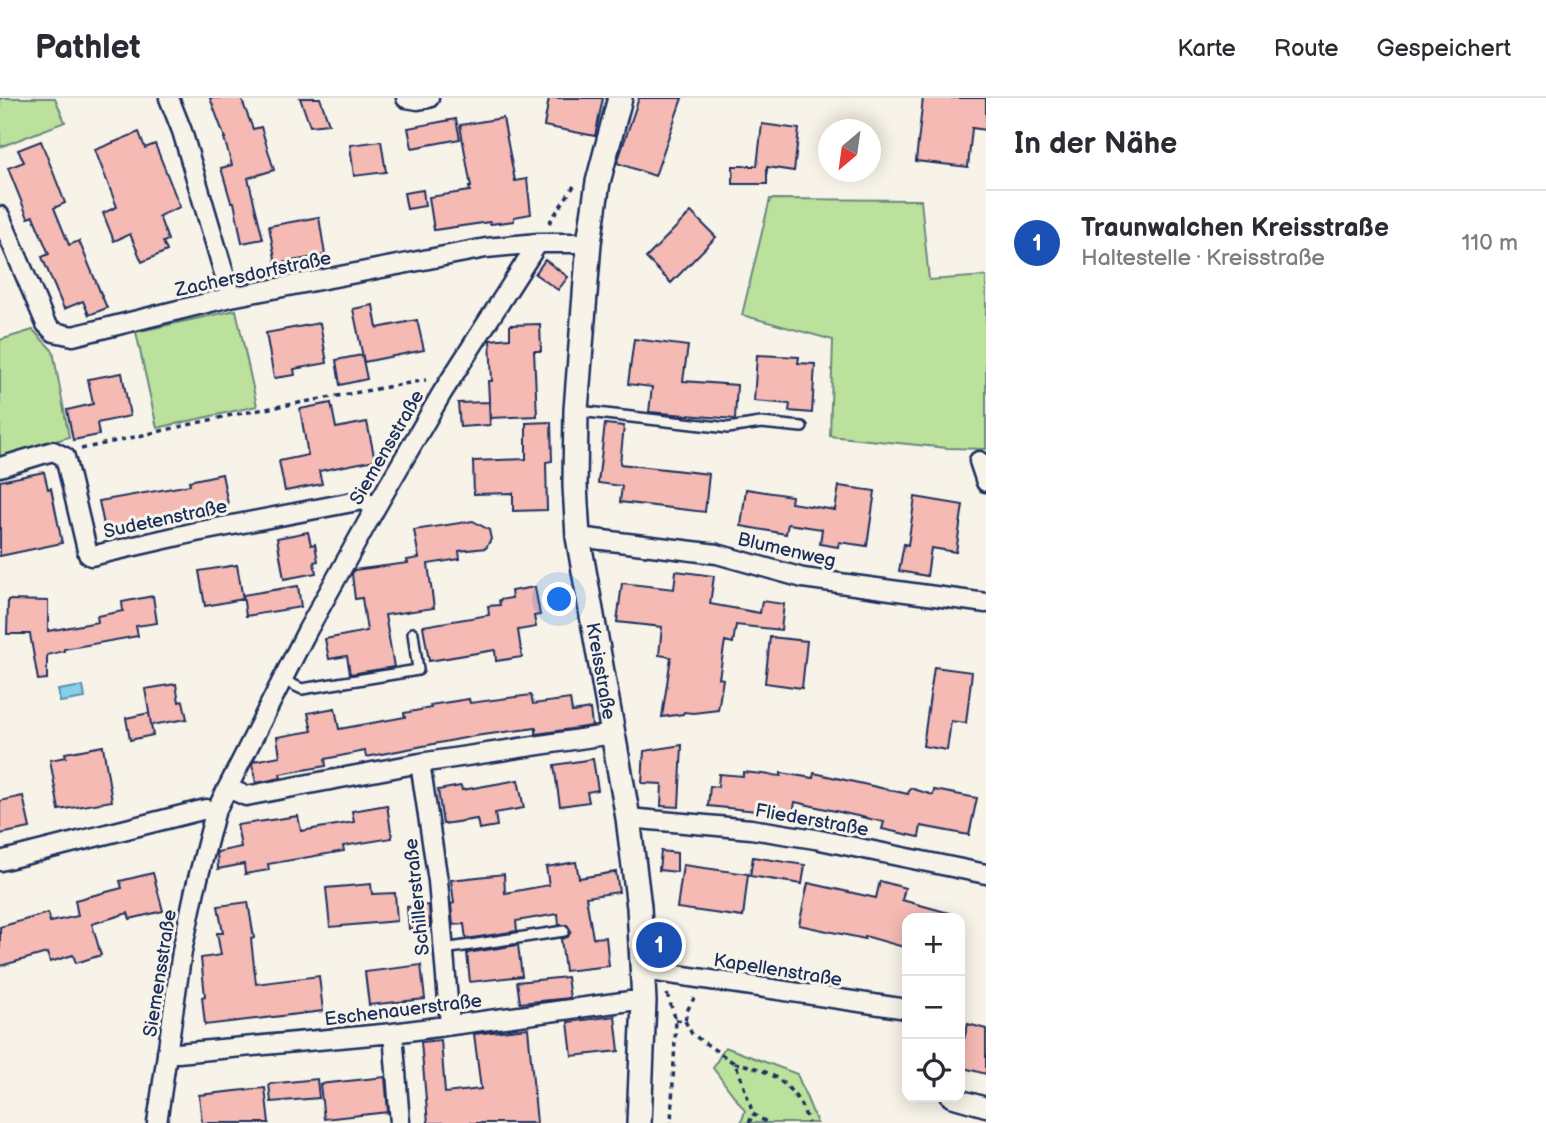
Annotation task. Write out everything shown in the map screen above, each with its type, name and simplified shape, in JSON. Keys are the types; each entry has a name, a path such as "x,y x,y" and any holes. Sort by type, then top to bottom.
{"street":[{"path":"169,98 182,131 231,297"},
{"path":"406,98 429,98"},
{"name":"Kreisstraße","path":"620,98 598,182 589,243 576,410 575,486 578,537 593,634 628,818 650,972 644,1002 639,1123"},
{"name":"Zachersdorfstraße","path":"0,216 46,324 54,332 73,336 231,297 486,248 538,243 589,243"},
{"name":"Siemensstraße","path":"157,1123 182,951 194,890 215,813 307,631 376,507 453,375 538,243"},
{"path":"0,467 53,451 61,454"},
{"name":"Sudetenstraße","path":"61,454 65,457 88,554 91,556 196,532 363,500 376,507"},
{"path":"979,461 986,482"},
{"name":"Blumenweg","path":"578,537 717,554 803,578 986,603"},
{"path":"228,788 246,796 420,764 613,734"},
{"name":"Schillerstraße","path":"420,764 438,881 450,1026"},
{"path":"0,861 206,809 215,813"},
{"name":"Fliederstraße","path":"628,818 764,831 986,874"},
{"name":"Kapellenstraße","path":"650,972 902,1008"},
{"name":"Eschenauerstraße","path":"167,1052 393,1033 629,1001 644,1002"},
{"path":"393,1033 400,1123"},
{"path":"965,1101 986,1107"}],"lane":[{"path":"576,410 729,428 761,423 802,427"},
{"path":"283,680 302,689 418,670 413,633"},
{"path":"444,948 564,931"}],"path":[{"path":"538,243 575,184"},
{"path":"61,454 232,415 453,375"},
{"path":"650,972 677,1020 671,1123"},
{"path":"706,979 692,1000 685,1021 692,1034 734,1063 752,1066 770,1074 789,1088 803,1107 808,1123"},
{"path":"677,1020 685,1021"},
{"path":"734,1063 753,1114 768,1123"},
{"path":"749,1123 753,1114"}],"green space":[{"path":"0,98 55,98 65,122 0,147"},
{"path":"770,199 921,200 929,280 986,276 986,449 947,448 830,436 833,340 742,315"},
{"path":"236,310 257,406 157,428 136,332"},
{"path":"33,330 53,351 69,437 0,458 0,340"},
{"path":"725,1047 797,1074 817,1123 741,1123 745,1111 713,1068"}],"water":[{"path":"83,686 85,698 60,702 58,690"}],"building":[{"path":"210,98 241,98 253,129 261,127 274,170 248,178 263,239 242,243 234,202 231,202 221,168 232,165"},
{"path":"300,98 320,98 329,124 310,126"},
{"path":"549,98 603,98 595,136 544,126"},
{"path":"639,98 682,98 655,176 617,163"},
{"path":"923,98 986,98 986,130 972,128 968,167 916,161"},
{"path":"503,118 515,181 527,179 531,214 514,217 514,221 434,230 429,197 470,191 471,187 460,125"},
{"path":"456,119 460,139 412,148 408,128"},
{"path":"762,124 799,129 794,171 767,167 767,184 733,184 733,166 757,166"},
{"path":"139,132 145,148 155,144 180,207 159,216 168,240 163,242 167,251 142,262 130,234 114,241 103,213 117,207 95,150"},
{"path":"41,141 65,203 54,208 69,245 79,241 107,308 89,315 83,301 64,309 42,257 49,254 33,216 28,218 8,168 24,162 18,150"},
{"path":"381,141 386,172 354,176 350,145"},
{"path":"423,190 425,206 407,209 404,193"},
{"path":"691,212 716,237 671,283 646,258"},
{"path":"319,217 325,255 276,264 269,226"},
{"path":"545,260 568,277 558,290 535,274"},
{"path":"373,305 377,328 417,320 424,350 364,362 353,309"},
{"path":"320,323 327,363 294,369 295,375 274,378 266,333"},
{"path":"540,324 541,351 534,351 537,416 490,418 490,340 510,338 510,325"},
{"path":"634,339 688,346 683,381 737,385 735,419 649,412 652,387 628,384"},
{"path":"362,355 367,379 340,385 336,360"},
{"path":"757,355 799,357 798,363 815,364 812,413 789,411 790,404 754,401"},
{"path":"122,373 130,416 97,423 99,435 73,440 67,410 93,404 88,379"},
{"path":"489,402 490,425 460,427 458,403"},
{"path":"331,403 336,428 367,422 375,460 319,471 322,484 285,491 279,461 308,455 300,409"},
{"path":"551,422 552,461 546,462 547,510 513,511 513,493 474,494 473,461 526,459 526,423"},
{"path":"605,424 624,426 620,464 709,474 705,512 620,502 622,486 598,483"},
{"path":"44,472 48,489 51,488 62,543 0,556 0,481"},
{"path":"222,474 228,504 139,520 140,524 105,530 99,501 190,485 189,481"},
{"path":"839,486 875,491 867,546 839,542 838,547 820,544 822,529 788,524 786,534 741,526 746,489 792,496 791,503 835,510"},
{"path":"915,497 963,505 956,552 931,548 927,576 899,571 904,544 908,545"},
{"path":"473,521 489,530 491,539 486,548 459,551 460,559 428,564 434,608 385,615 394,667 350,674 347,656 329,659 325,639 367,631 362,598 355,599 352,574 354,570 408,563 407,560 419,558 414,530"},
{"path":"308,532 311,545 315,544 318,561 314,562 316,573 284,579 277,538"},
{"path":"237,565 243,599 205,606 199,571"},
{"path":"676,571 714,576 710,604 760,613 762,601 784,604 781,630 736,625 733,643 725,641 719,678 723,679 718,710 684,712 662,717 671,657 659,655 662,627 617,622 622,583 674,589"},
{"path":"298,586 301,607 246,616 243,595"},
{"path":"535,587 540,615 534,616 536,627 518,630 522,657 496,661 495,650 429,661 423,626 489,615 488,606 500,605 499,600 512,598 511,591"},
{"path":"153,596 157,623 136,626 138,636 64,649 47,655 47,679 38,680 30,634 7,634 8,600 48,601 48,631 98,622 97,616 123,611 122,602"},
{"path":"770,637 807,641 802,688 765,683"},
{"path":"934,667 972,672 966,723 951,721 947,750 923,746"},
{"path":"176,684 179,702 183,701 187,719 151,725 153,735 130,740 126,718 149,713 151,724 145,689"},
{"path":"531,695 533,704 570,699 572,712 590,709 592,726 536,734 536,728 475,736 366,757 365,751 325,759 326,766 280,774 281,778 256,783 252,764 254,761 280,756 277,737 312,731 308,713 335,708 339,729 405,717 404,713 431,708 430,705 469,699 470,703"},
{"path":"682,745 679,807 661,806 662,784 642,783 644,751"},
{"path":"103,746 112,801 59,810 50,760 66,757 65,753"},
{"path":"593,759 598,790 587,792 589,802 560,806 554,765"},
{"path":"743,772 781,776 781,773 813,778 814,773 908,794 910,788 933,795 934,790 977,798 969,835 921,826 919,837 882,829 884,822 795,802 793,814 758,808 757,811 708,806 710,786 718,787 719,774 743,776"},
{"path":"518,780 524,808 495,813 497,826 479,829 477,819 443,824 438,790 461,786 462,790"},
{"path":"23,796 30,828 0,834 0,801"},
{"path":"387,805 392,838 343,846 344,851 268,864 269,870 245,874 244,864 218,869 217,852 241,847 237,825 298,816 301,831 354,822 352,811"},
{"path":"661,851 677,853 677,872 659,870"},
{"path":"753,857 805,865 802,884 750,876"},
{"path":"576,862 579,878 616,872 619,892 586,897 593,938 606,937 609,966 565,971 561,939 568,937 571,931 567,925 559,925 558,914 516,921 517,931 466,939 464,924 453,925 451,880 504,874 505,893 549,885 546,867"},
{"path":"683,865 748,874 743,917 677,908"},
{"path":"153,873 163,911 130,919 128,913 92,924 101,955 76,963 73,955 50,962 47,953 0,966 0,927 48,913 50,922 78,916 75,900 122,888 120,881"},
{"path":"880,881 905,888 902,900 949,913 902,913 902,947 865,936 865,939 799,925 808,883 876,898"},
{"path":"371,884 372,894 395,893 397,921 330,927 326,888"},
{"path":"248,902 254,938 251,939 256,984 319,976 323,1011 205,1025 201,958 221,955 217,933 223,933 218,906"},
{"path":"429,905 430,927 409,929 407,907"},
{"path":"518,945 522,976 470,982 467,953"},
{"path":"421,965 425,999 369,1005 365,972"},
{"path":"567,977 570,998 520,1003 517,982"},
{"path":"615,1016 619,1051 572,1056 568,1022"},
{"path":"968,1024 986,1029 986,1074 965,1068 965,1035"},
{"path":"528,1028 537,1123 428,1123 421,1042 441,1040 445,1093 481,1089 474,1034"},
{"path":"385,1077 388,1112 324,1119 320,1084"},
{"path":"317,1079 319,1098 271,1102 269,1084"},
{"path":"265,1088 269,1123 202,1123 199,1095"}],"place":[{"name":"Traunwalchen Kreisstraße","path":"659,945"}]}
